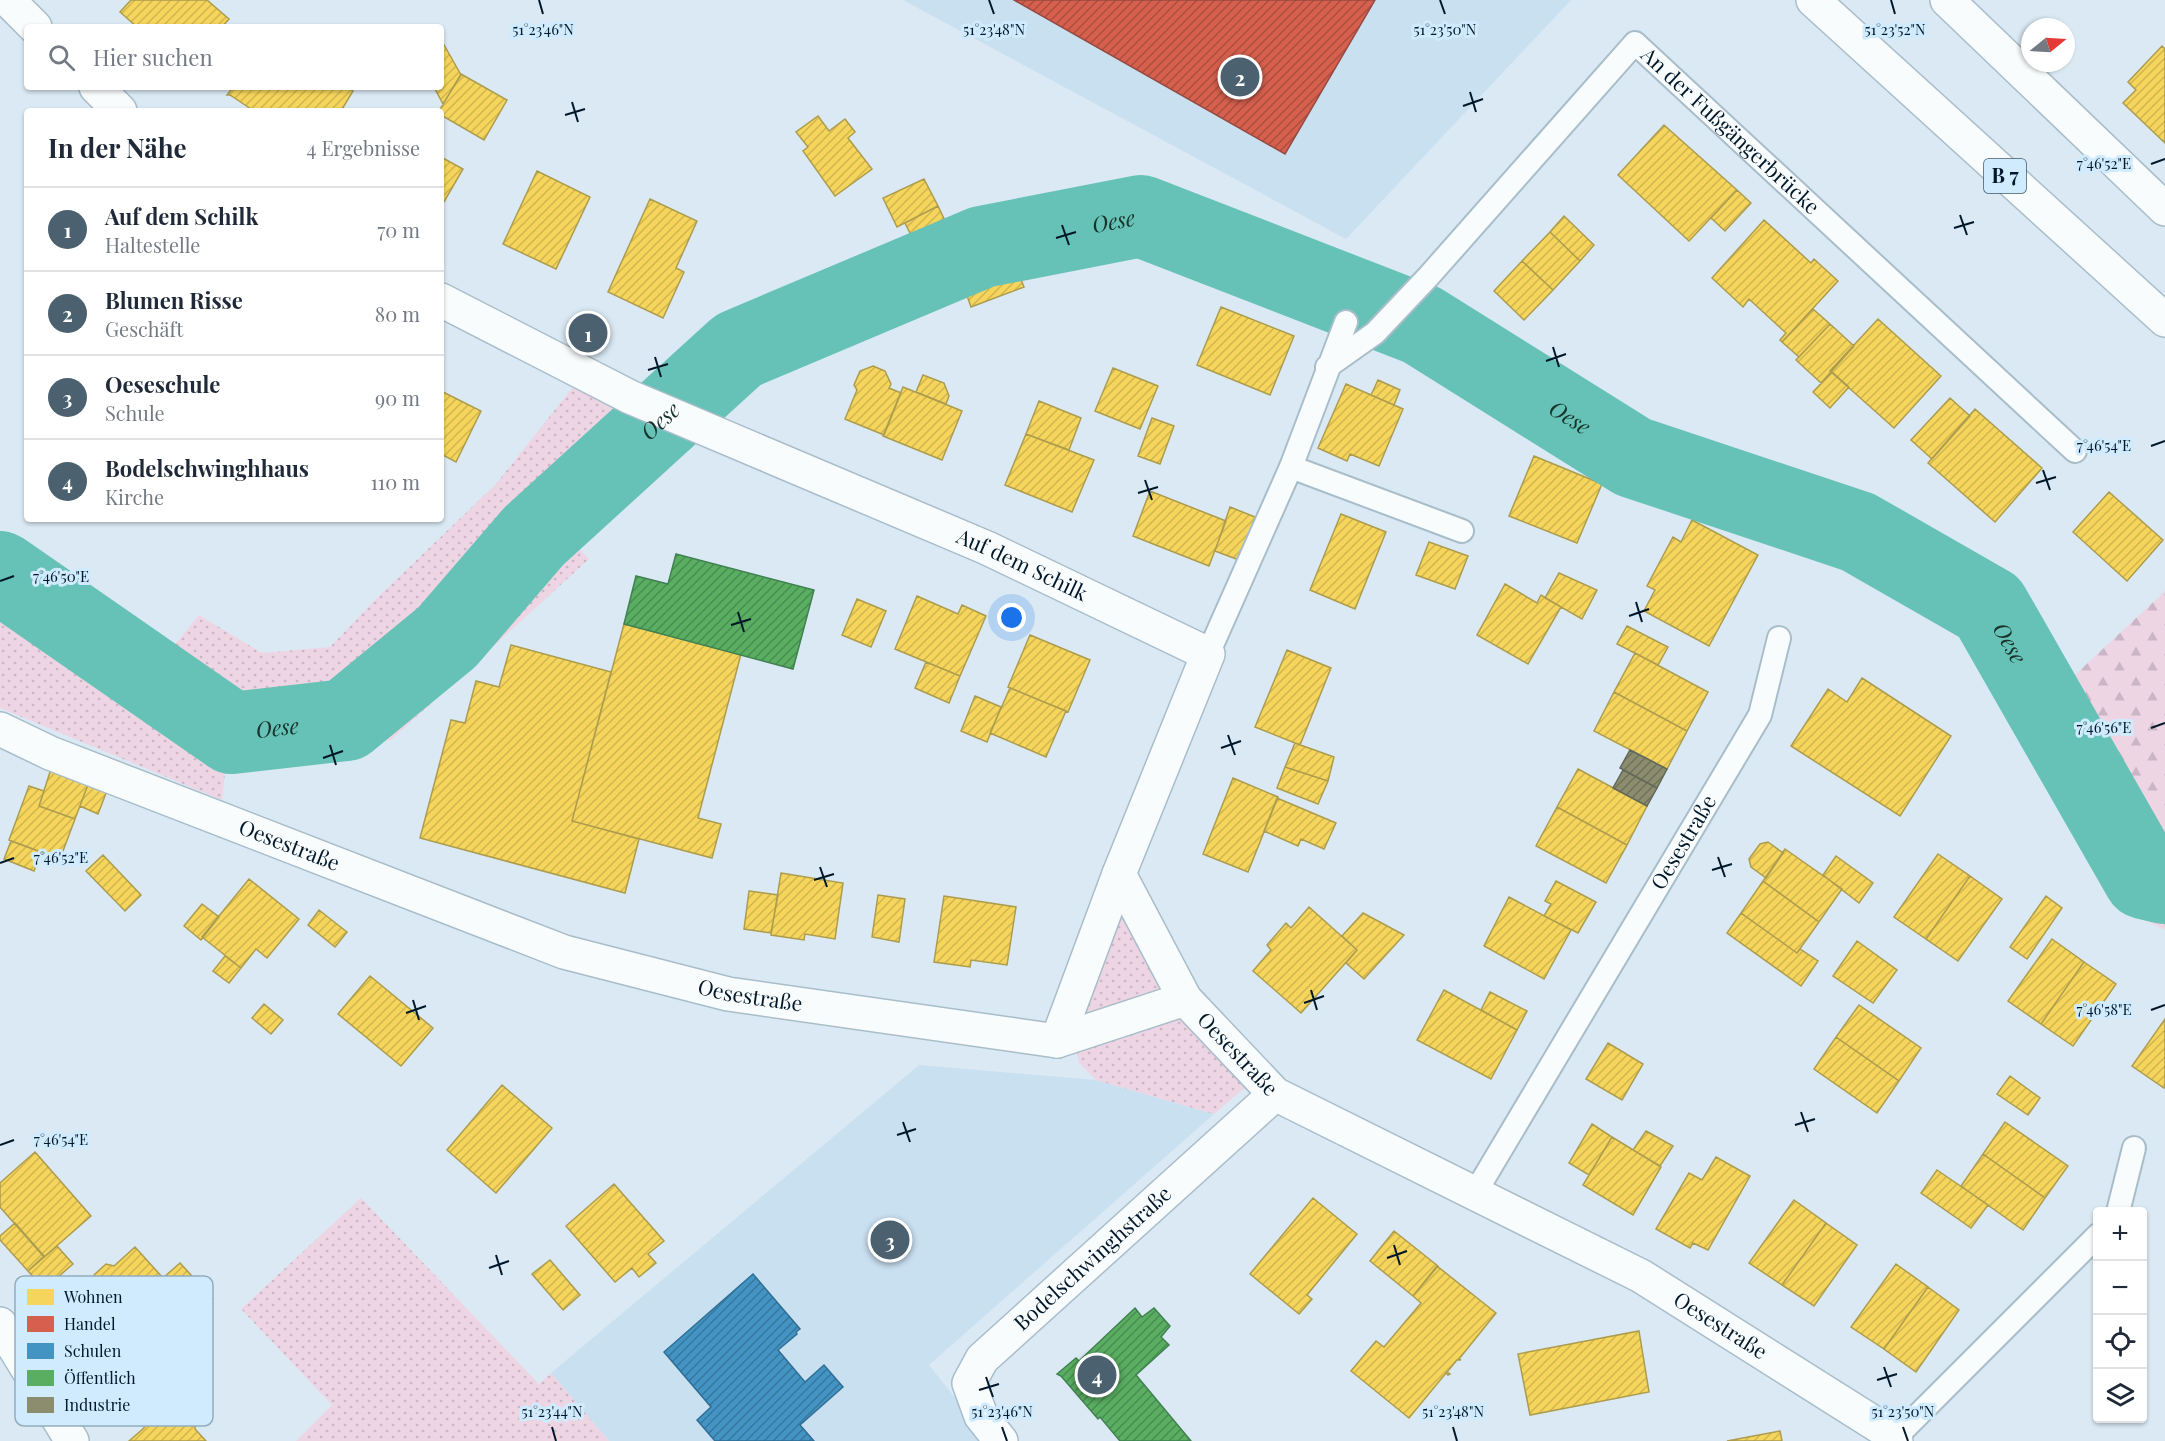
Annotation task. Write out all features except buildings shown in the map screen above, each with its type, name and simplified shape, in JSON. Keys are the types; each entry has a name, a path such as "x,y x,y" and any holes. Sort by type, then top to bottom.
{"street":[{"path":"8,0 32,24"},
{"name":"B 7","path":"1813,0 2165,321"},
{"path":"1947,0 2165,209"},
{"path":"99,90 117,108"},
{"name":"Auf dem Schilk","path":"444,302 630,398 987,548 1208,654"},
{"path":"1057,1041 1119,874 1208,654"},
{"name":"Oesestraße","path":"0,729 50,753 564,952 728,994 1057,1041 1185,999 1275,1094 1641,1276 1885,1430 1895,1440"},
{"path":"1119,874 1185,999"},
{"name":"Bodelschwinghstraße","path":"1001,1441 981,1416 969,1383 982,1359 1275,1094"},
{"path":"0,1324 15,1348"},
{"path":"63,1426 72,1441"}],"lane":[{"name":"An der Fußgängerbrücke","path":"1327,367 1375,333 1428,277 1635,43 2075,451"},
{"path":"1208,654 1291,467 1327,367 1346,322"},
{"path":"1291,467 1462,531"},
{"name":"Oesestraße","path":"1474,1193 1760,715 1779,638"},
{"path":"2119,1207 2134,1148"},
{"name":"Oesestraße","path":"1895,1440 2093,1239"}],"shaded area":[{"path":"903,0 1571,0 1346,239"},
{"path":"919,1065 1096,1080 1214,1114 929,1365 989,1441 609,1441 551,1373"}],"green space":[{"path":"577,382 649,417 544,511 589,559 391,740 334,749 250,748 229,714 158,665 199,615 262,653 330,647 377,598 496,484"},
{"path":"0,588 228,746 222,800 0,708"},
{"path":"2165,591 2165,930 2143,919 2017,729"},
{"path":"1120,899 1252,1082 1214,1114 1096,1080 1079,1063 1072,1026"},
{"path":"361,1198 539,1384 551,1373 609,1441 296,1441 332,1405 241,1309"}],"waterway":[{"name":"Oese","path":"0,572 232,733 346,720 447,637 534,536 738,350 982,247 1141,216 1422,325 1633,457 1858,532 1989,607 2144,878 2165,883"}],"place":[{"name":"Blumen Risse","path":"1240,77"},
{"name":"Auf dem Schilk","path":"588,333"},
{"name":"Oeseschule","path":"890,1240"},
{"name":"Bodelschwinghhaus","path":"1097,1375"}]}
